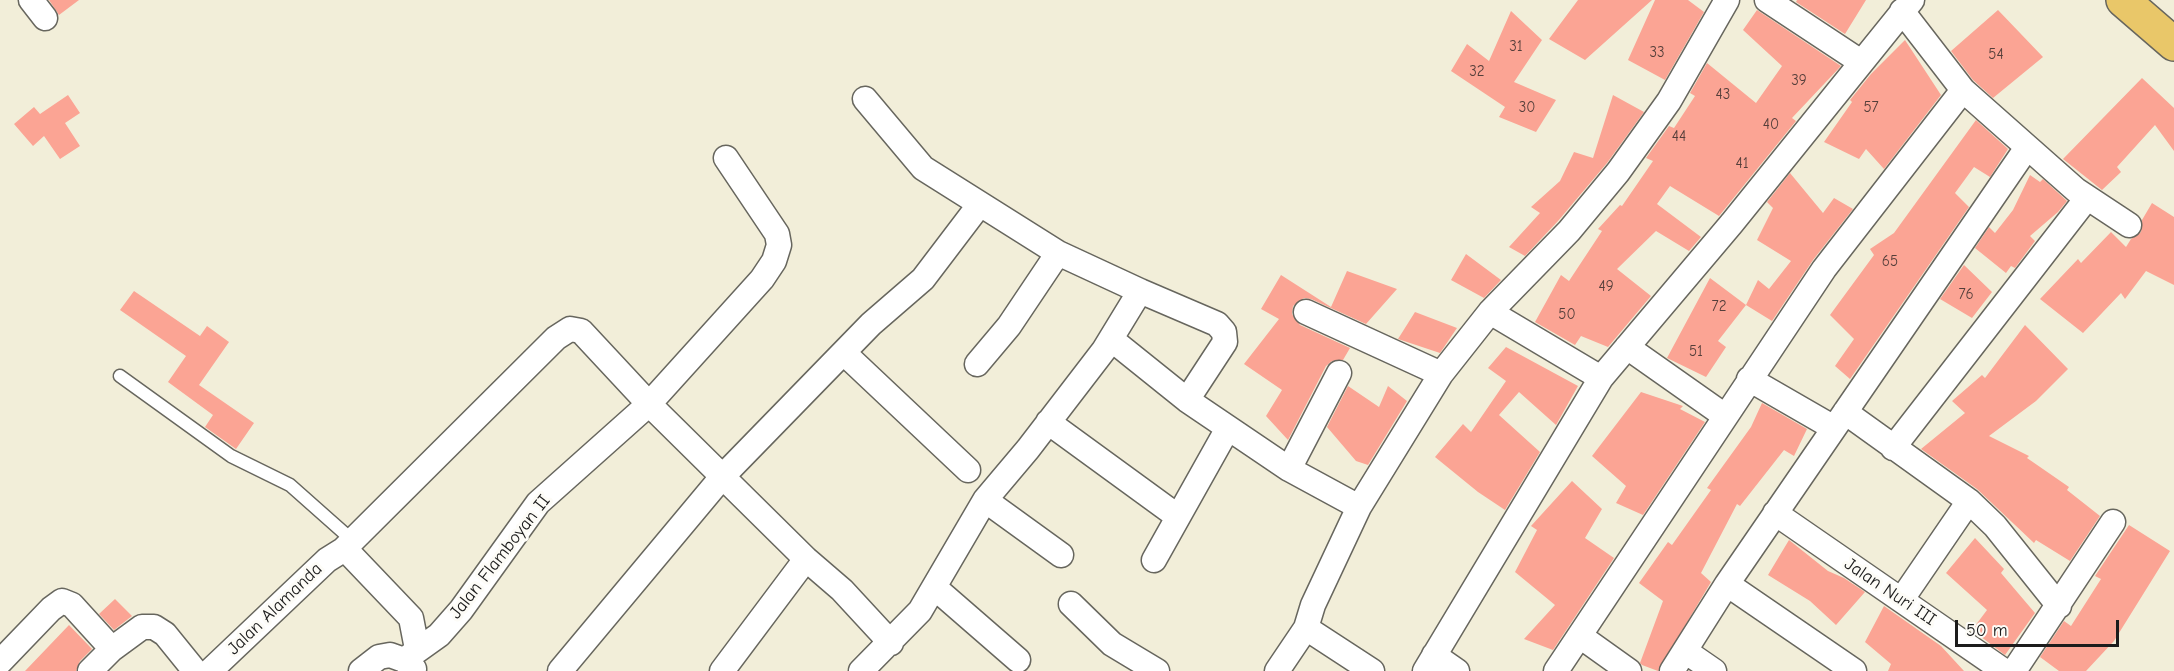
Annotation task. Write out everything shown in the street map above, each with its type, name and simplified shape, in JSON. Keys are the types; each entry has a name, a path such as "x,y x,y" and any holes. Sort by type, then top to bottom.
{"main road":[{"path":"2123,0 2174,44"}],"street":[{"path":"1277,671 1306,628 1312,605 1359,507 1441,374 1490,312 1569,231 1618,172 1669,101 1727,0"},
{"path":"1767,0 1861,62"},
{"path":"1458,671 1430,663 1601,378 1732,223 1907,6 1963,90 2026,149 2087,198 2129,225"},
{"path":"1556,671 1824,269 1963,90"},
{"path":"865,99 923,168 1058,253 1217,324 1224,332 1225,342 1187,400"},
{"path":"1714,671 1678,661 1775,513 2026,149"},
{"name":"Jalan Flamboyan II","path":"412,660 461,610 538,503 649,404 762,279 777,254 777,234 726,159"},
{"path":"1893,448 2087,198"},
{"path":"560,671 722,477 845,354 871,324 923,279 980,204"},
{"path":"977,364 1009,326 1058,253"},
{"path":"861,671 920,611 985,500 1111,339 1140,291"},
{"path":"1306,312 1441,374"},
{"path":"1490,312 1601,378"},
{"name":"Jalan Alamanda","path":"210,671 327,560 348,545 556,338 570,329 581,331 649,404"},
{"path":"1111,339 1187,400 1228,428 1289,469 1359,507"},
{"path":"1627,347 1725,416"},
{"path":"845,354 968,470"},
{"path":"1289,469 1339,373"},
{"path":"1749,379 1839,420 1893,448 1970,501 1995,526 2059,606"},
{"path":"649,404 806,559 842,590 891,643"},
{"path":"1048,422 1177,516"},
{"path":"1154,560 1228,428"},
{"path":"985,500 1061,555"},
{"path":"1902,599 1970,501"},
{"name":"Jalan Nuri III","path":"1775,513 2004,671"},
{"path":"2014,671 2113,522"},
{"path":"348,545 348,552 411,618 412,660 390,655 379,657 362,671"},
{"path":"722,671 806,559"},
{"path":"1727,584 1854,671"},
{"path":"934,587 1018,660"},
{"path":"0,662 51,609 63,601 72,605 112,649"},
{"path":"1071,604 1112,644 1157,671"},
{"path":"90,671 112,649 142,627 154,627 165,634 195,671"},
{"path":"1306,628 1372,671"},
{"path":"1580,636 1629,671"}],"lane":[{"path":"120,376 231,456 290,485 348,545"}],"building":[{"path":"49,0 79,0 59,15"},
{"path":"1578,0 1652,0 1585,60 1549,39"},
{"path":"1655,0 1688,0 1704,12 1665,80 1628,60"},
{"path":"1797,0 1866,0 1845,34 1796,2"},
{"path":"1757,10 1841,66 1792,118 1796,121 1719,216 1670,186 1657,204 1701,237 1689,251 1656,231 1617,269 1651,296 1608,347 1581,336 1575,345 1535,322 1561,275 1569,281 1602,231 1598,229 1620,205 1622,206 1653,161 1646,158 1669,126 1674,128 1695,96 1690,93 1707,63 1756,103 1782,66 1743,30"},
{"path":"1998,10 2043,57 1993,98 1973,80 1951,51"},
{"path":"1511,11 1542,40 1514,82 1556,100 1536,132 1499,117 1505,107 1451,71 1467,44 1489,61"},
{"path":"1905,40 1941,95 1884,169 1866,149 1859,159 1824,142 1852,102 1850,100 1871,74"},
{"path":"2142,78 2174,108 2174,151 2155,125 2117,167 2121,172 2102,190 2063,159"},
{"path":"68,95 80,113 65,123 80,146 60,159 44,136 33,146 14,124 34,107 40,114"},
{"path":"1613,95 1644,112 1607,163 1525,256 1509,247 1540,213 1531,207 1560,181 1574,152 1593,158"},
{"path":"1976,120 2008,149 1990,177 1974,167 1955,193 1969,207 1850,379 1835,366 1854,339 1830,315 1874,255 1870,249 1894,233"},
{"path":"1790,173 1823,213 1834,198 1853,209 1813,260 1772,321 1746,305 1758,280 1769,289 1791,261 1757,240 1773,208 1767,202"},
{"path":"2030,175 2040,182 2043,179 2067,201 2058,212 2030,236 2035,241 2015,268 2011,266 2006,273 1975,248 1989,227 1995,233 2013,210"},
{"path":"2152,203 2174,217 2174,285 2146,271 2125,299 2121,293 2083,333 2040,299 2078,259 2081,263 2111,232 2126,247 2131,239 2141,232 2142,220"},
{"path":"1466,254 1501,280 1484,298 1451,280"},
{"path":"1964,265 1992,292 1972,318 1940,299"},
{"path":"1347,271 1397,289 1366,324 1311,299 1304,298 1293,306 1292,314 1300,325 1350,348 1343,360 1332,361 1326,366 1288,440 1266,416 1282,390 1244,364 1279,319 1261,309 1281,275 1331,307"},
{"path":"1710,278 1746,305 1718,341 1726,347 1706,377 1667,358"},
{"path":"134,291 200,336 207,326 229,342 199,385 254,423 236,449 205,427 213,415 168,382 186,356 120,310"},
{"path":"1415,312 1457,328 1440,353 1398,339"},
{"path":"2025,325 2068,369 2036,401 1989,436 2029,456 2027,458 2069,487 2067,490 2100,516 2070,561 2036,540 2034,543 1977,489 1921,449 1965,413 1952,401 1982,375 1985,378"},
{"path":"1506,347 1578,386 1556,425 1519,392 1499,415 1540,452 1505,510 1478,492 1435,457 1463,424 1471,432 1506,381 1488,368"},
{"path":"1348,386 1379,407 1388,386 1407,401 1368,465 1356,461 1327,427"},
{"path":"1641,392 1683,406 1680,409 1705,422 1643,515 1616,503 1626,486 1592,456"},
{"path":"1762,403 1807,429 1794,456 1784,450 1740,506 1737,504 1701,573 1711,582 1658,671 1642,665 1640,663 1663,601 1639,583 1668,542 1672,545 1711,490 1707,488 1751,427"},
{"path":"1572,481 1602,509 1585,538 1614,558 1553,650 1524,639 1555,605 1515,572 1537,530 1531,526"},
{"path":"2129,525 2170,551 2114,641 2086,671 2059,671 2040,657 2064,621 2071,626 2101,579 2095,576"},
{"path":"1975,538 2004,569 2001,573 2035,613 2005,655 1972,630 1987,610 1946,573"},
{"path":"1789,540 1828,571 1844,578 1865,592 1836,625 1810,601 1768,575"},
{"path":"115,599 132,616 114,630 99,614"},
{"path":"1884,606 1941,646 1964,671 1888,671 1891,664 1865,642"},
{"path":"69,625 92,649 80,661 76,671 25,671"}]}
